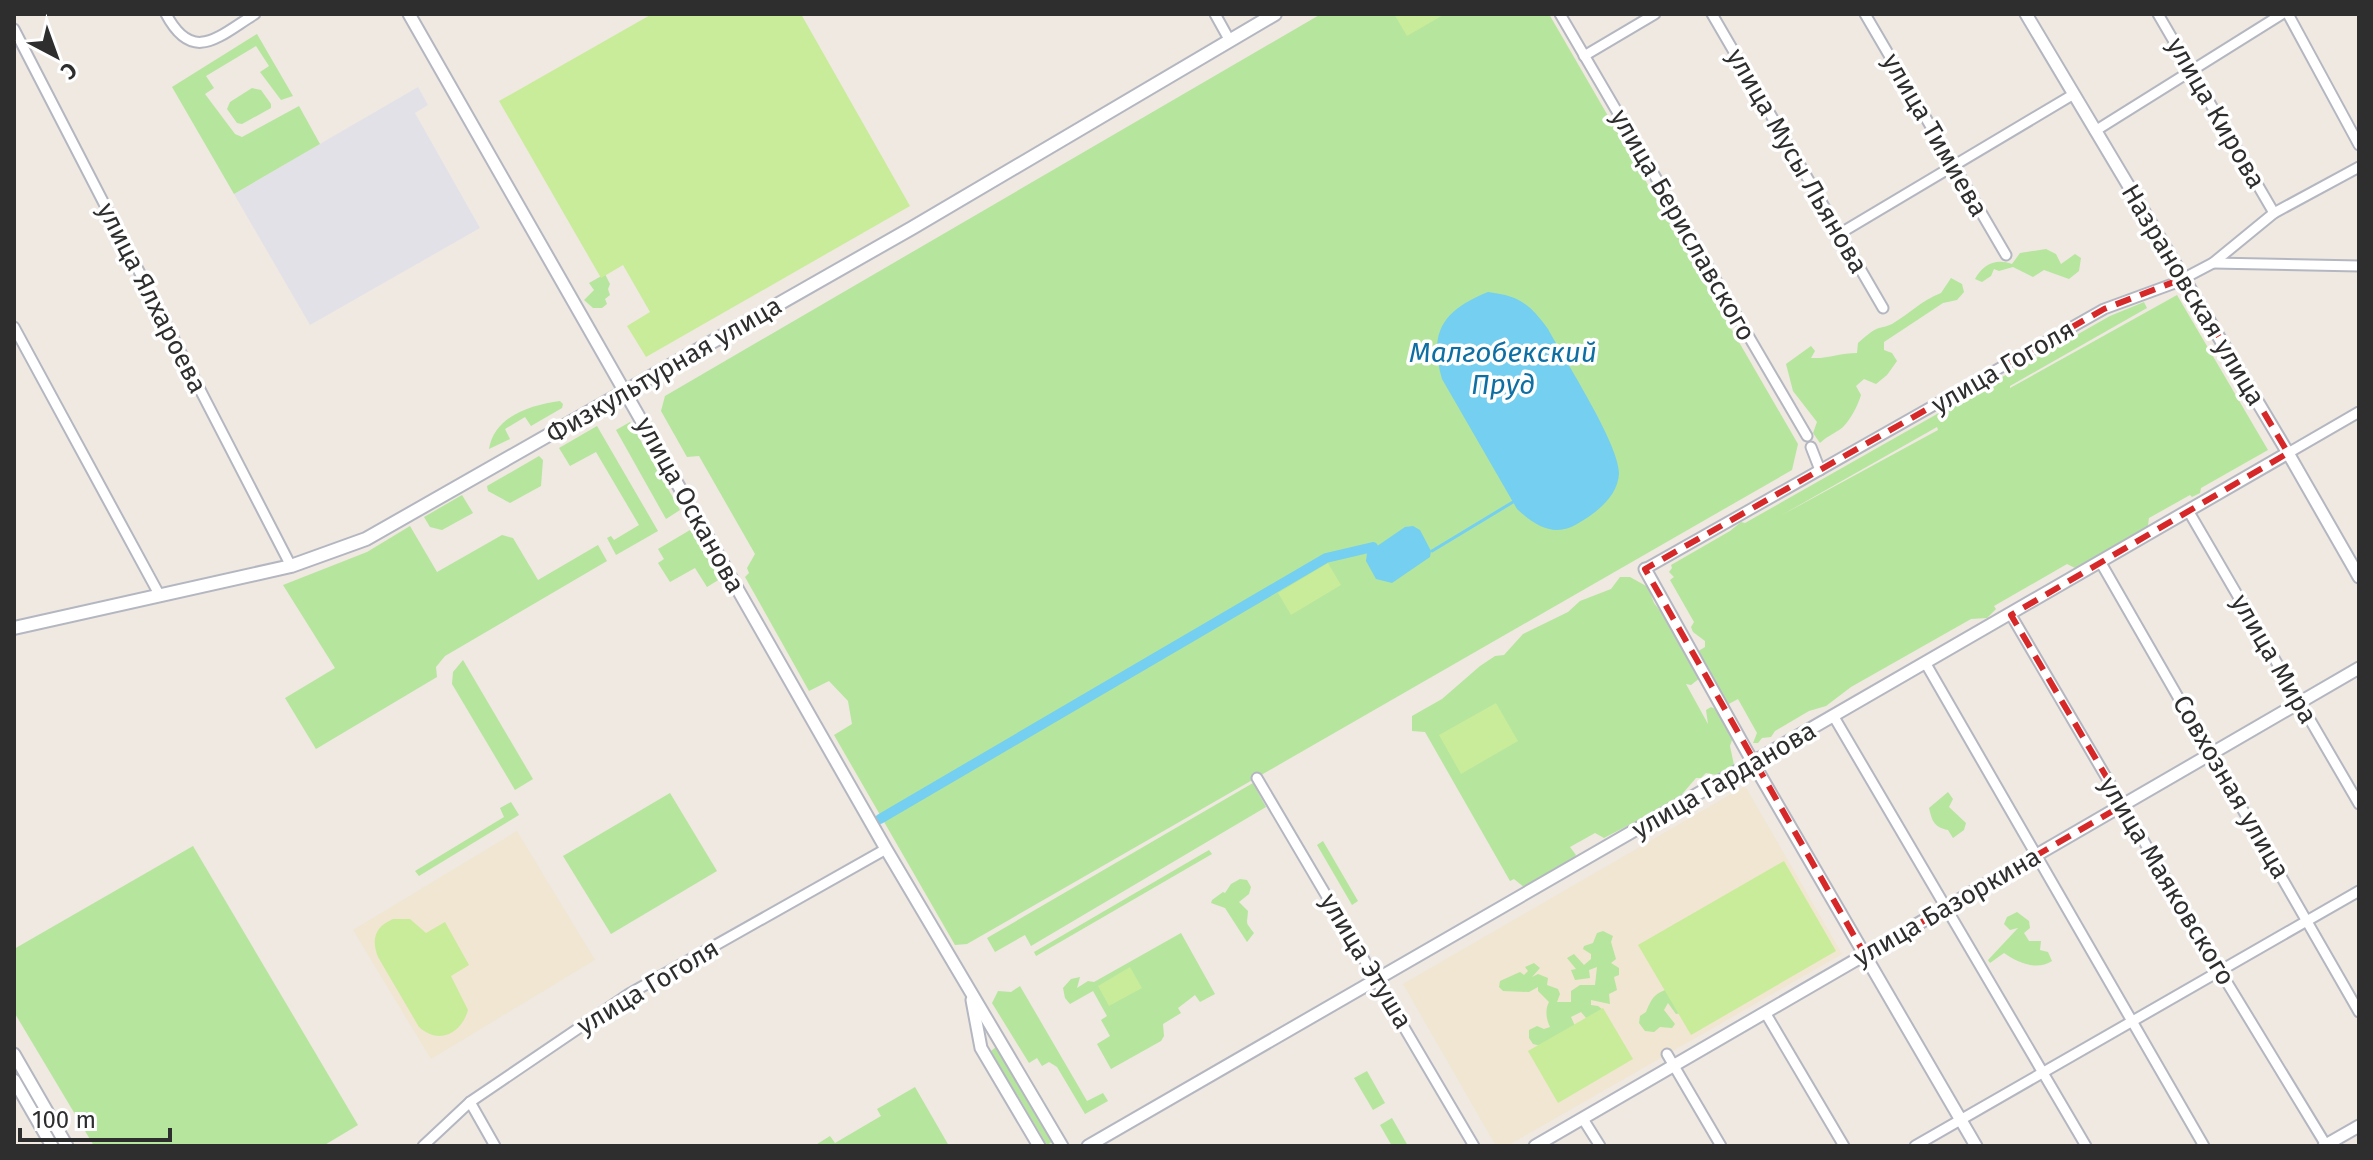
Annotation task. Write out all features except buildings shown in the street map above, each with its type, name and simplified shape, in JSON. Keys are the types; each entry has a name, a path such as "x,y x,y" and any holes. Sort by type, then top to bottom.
{"main road":[{"name":"Физкультурная улица","path":"15,626 291,566 366,539 627,392 1275,14"}],"street":[{"path":"166,14 183,38 202,44 255,14"},
{"name":"улица Осканова","path":"409,14 886,849 1062,1146"},
{"path":"1215,14 1230,41"},
{"name":"улица Бериславского","path":"1560,14 1807,436"},
{"path":"1584,56 1655,14"},
{"name":"улица Мусы Льянова","path":"1712,14 1883,308"},
{"name":"улица Тимиева","path":"1865,14 2006,255"},
{"name":"Назрановская улица","path":"2026,14 2359,577"},
{"name":"улица Кирова","path":"2158,14 2274,213"},
{"path":"2095,131 2282,14"},
{"path":"2288,14 2359,145"},
{"name":"улица Ялхароева","path":"14,29 291,566"},
{"path":"1839,234 2074,94"},
{"name":"улица Гоголя","path":"1645,569 2104,309 2184,278 2213,263 2274,213 2359,167"},
{"path":"2213,263 2359,266"},
{"path":"14,327 160,596"},
{"name":"улица Гарданова","path":"1088,1146 2359,412"},
{"path":"1811,447 1820,470"},
{"name":"улица Мира","path":"2189,512 2359,804"},
{"name":"Совхозная улица","path":"2101,563 2359,1012"},
{"path":"1645,569 1753,763 1976,1146"},
{"name":"улица Маяковского","path":"2011,615 2220,971 2331,1144"},
{"path":"1926,664 2204,1146"},
{"name":"улица Базоркина","path":"1535,1146 2359,668"},
{"path":"1834,717 2086,1146"},
{"name":"улица Этуша","path":"1257,778 1474,1146"},
{"name":"улица Гоголя","path":"423,1146 470,1102 629,994 886,849"},
{"path":"1915,1146 2359,891"},
{"name":"улица Осканова","path":"971,995 981,1048 1039,1146"},
{"path":"1766,1014 1844,1146"},
{"path":"14,1054 67,1146"},
{"path":"1667,1054 1721,1146"},
{"path":"14,1080 52,1146"},
{"path":"470,1102 495,1146"},
{"path":"1583,1119 1600,1146"},
{"path":"2331,1144 2359,1126"}],"highlighted area":[{"path":"2184,278 2288,453 2011,615 2123,805 1865,955 1645,569 2104,309"}],"shaded area":[{"path":"418,87 428,105 415,113 480,228 310,325 234,194"},
{"path":"1745,786 1842,954 1507,1146 1496,1146 1403,984"},
{"path":"517,831 595,960 431,1059 353,930"}],"green space":[{"path":"652,14 801,14 910,206 646,357 627,326 650,312 623,265 601,278 499,101"},
{"path":"1321,14 1549,14 1798,444 1792,470 967,944 955,945 834,735 852,724 848,701 829,681 809,691 745,577 755,554 699,456 687,457 661,411 665,396"},
{"path":"1394,14 1445,14 1407,36"},
{"path":"257,34 293,96 281,100 260,72 269,66 256,46 206,76 214,88 205,94 235,134 242,137 299,106 320,144 234,194 172,87"},
{"path":"252,88 261,90 271,108 242,124 237,123 227,109 230,102"},
{"path":"2046,249 2056,254 2061,264 2075,254 2081,258 2079,271 2069,279 2044,270 2033,277 2013,267 1999,271 1994,269 1991,276 1982,282 1975,279 1990,264 2012,264 2020,253"},
{"path":"605,274 610,284 610,295 605,299 607,304 602,308 593,308 584,300 594,290 589,283"},
{"path":"1951,278 1962,284 1964,292 1957,300 1943,303 1884,342 1884,350 1892,353 1897,361 1876,384 1864,379 1856,386 1861,395 1851,416 1843,427 1820,443 1813,433 1817,422 1793,391 1786,364 1811,346 1815,351 1811,358 1857,353 1858,343 1868,334 1892,324 1941,293"},
{"path":"2177,295 2268,450 2201,488 2200,493 2190,495 2149,518 2145,530 2122,545 2075,568 2067,564 1994,606 1996,609 1987,618 1971,619 1851,687 1826,706 1809,711 1775,731 1771,737 1753,743 1757,733 1738,699 1725,706 1695,653 1705,647 1705,641 1693,632 1691,627 1694,622 1670,580 1674,577 1669,572 1671,565 1741,522 1745,523 2110,316 2144,302 2147,308 2010,388","holes":["1937,427 1938,430 1780,516"]},
{"path":"560,401 562,408 531,426 525,417 505,429 510,439 489,449 492,438 506,420 526,409"},
{"path":"630,422 680,510 666,519 616,430"},
{"path":"597,426 658,531 616,555 607,538 611,536 614,540 639,525 596,452 570,466 559,448"},
{"path":"539,456 543,460 541,486 510,503 488,491 487,486"},
{"path":"462,495 473,513 442,530 430,527 424,517"},
{"path":"410,526 437,572 502,535 513,538 538,580 598,545 607,561 445,656 436,667 437,677 316,749 285,698 335,668 283,585 367,552"},
{"path":"690,530 720,579 707,587 695,568 670,582 658,563 664,559 658,549"},
{"path":"1328,563 1341,585 1291,615 1278,593"},
{"path":"1620,577 1630,577 1648,587 1654,603 1671,624 1700,678 1691,685 1686,684 1708,724 1706,710 1711,707 1723,712 1733,737 1730,746 1734,765 1716,775 1706,773 1696,778 1677,800 1604,838 1595,833 1570,847 1576,855 1572,861 1525,888 1514,879 1510,881 1425,732 1412,731 1412,716 1442,699 1495,656 1504,655 1523,634 1568,612 1580,601 1611,589"},
{"path":"463,660 533,779 515,790 452,684 453,672"},
{"path":"1496,703 1518,741 1461,774 1439,735"},
{"path":"1253,783 1266,807 1031,946 1025,935 995,952 987,938"},
{"path":"1948,792 1953,799 1949,807 1966,823 1964,830 1953,838 1948,830 1934,823 1929,808"},
{"path":"670,793 717,871 611,934 563,856"},
{"path":"511,802 519,815 419,876 415,871 504,817 500,808"},
{"path":"1323,841 1358,901 1352,905 1317,845"},
{"path":"193,846 358,1125 323,1146 94,1146 14,1012 14,949"},
{"path":"1209,850 1212,854 1036,956 1034,952"},
{"path":"1784,861 1836,951 1691,1035 1638,945"},
{"path":"1240,879 1247,880 1251,887 1249,894 1239,902 1248,911 1247,923 1254,933 1247,942 1225,908 1211,903"},
{"path":"2017,912 2029,921 2030,928 2024,933 2029,941 2041,941 2040,950 2048,952 2052,961 2040,965 2028,964 2004,953 1990,963 1988,960 2018,928 2010,930 2004,924 2007,917"},
{"path":"393,919 410,919 426,933 445,922 469,965 451,976 468,1010 455,1031 441,1036 419,1027 378,957 376,934"},
{"path":"1603,931 1613,936 1611,942 1616,959 1611,963 1619,968 1619,975 1614,977 1617,990 1609,994 1610,1004 1591,1000 1591,1005 1603,1010 1587,1019 1581,1012 1571,1017 1575,1026 1541,1046 1533,1044 1529,1030 1537,1026 1544,1029 1550,1027 1546,1014 1549,1002 1538,987 1529,992 1503,991 1499,987 1500,981 1520,972 1524,975 1528,971 1525,967 1534,963 1540,968 1532,977 1538,974 1548,978 1547,985 1558,989 1560,994 1557,1002 1571,1002 1571,991 1580,985 1595,985 1597,967 1589,970 1590,978 1575,980 1571,970 1576,969 1567,958 1574,954 1584,965 1591,959 1591,954 1583,949 1584,946 1593,943 1597,933"},
{"path":"1181,933 1215,994 1200,1002 1195,995 1178,1008 1181,1013 1163,1024 1161,1041 1111,1069 1097,1044 1110,1036 1101,1020 1107,1016 1093,991 1070,1004 1063,988 1071,979 1080,977 1077,988 1088,981 1094,982"},
{"path":"1130,967 1142,988 1109,1006 1098,986"},
{"path":"1020,986 1087,1101 1103,1093 1108,1101 1085,1114 1057,1067 1049,1062 1042,1066 1037,1058 1029,1063 992,1003 998,991 1011,992"},
{"path":"1671,988 1682,1013 1676,1014 1668,1003 1664,1010 1675,1024 1672,1028 1645,1031 1639,1023 1640,1016 1655,996"},
{"path":"1603,1008 1633,1059 1558,1103 1528,1051"},
{"path":"996,1047 1052,1142 1047,1145 991,1051"},
{"path":"1367,1071 1385,1103 1373,1110 1354,1078"},
{"path":"915,1087 949,1146 814,1146 830,1136 835,1143 881,1116 877,1109"},
{"path":"1392,1118 1408,1146 1392,1146 1380,1125"}],"water":[{"name":"Малгобекский Пруд","path":"1488,292 1522,302 1548,329 1590,401 1617,460 1619,473 1615,490 1591,515 1569,528 1545,528 1517,509 1442,379 1437,348 1443,324 1460,306"},
{"path":"1413,526 1420,530 1431,551 1430,557 1392,583 1376,579 1366,561 1367,553 1405,527"}],"waterway":[{"path":"1432,551 1513,502"},
{"path":"880,819 1326,558 1373,547"}]}
